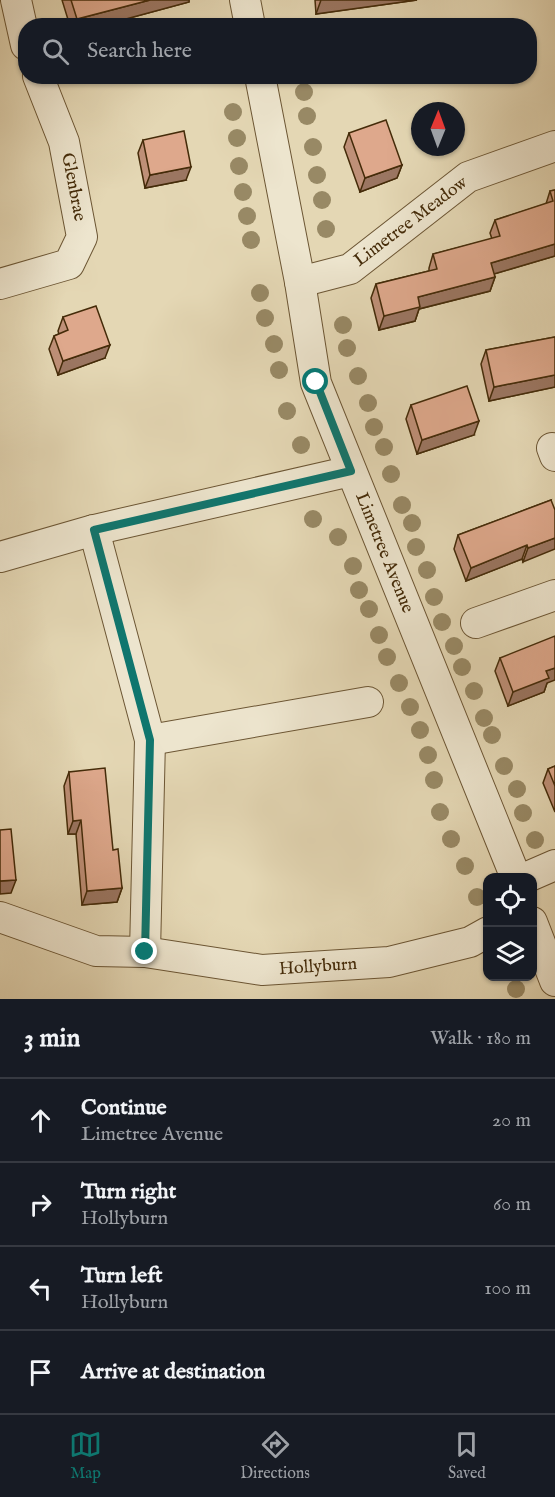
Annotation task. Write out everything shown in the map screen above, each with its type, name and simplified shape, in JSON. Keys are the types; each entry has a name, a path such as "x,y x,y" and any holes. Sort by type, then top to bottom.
{"street":[{"path":"16,0 20,18"},
{"path":"245,0 248,18"},
{"name":"Glenbrae","path":"0,284 69,264 82,237 64,142 41,84"},
{"name":"Limetree Avenue","path":"262,84 300,282 316,382 514,873"},
{"name":"Limetree Meadow","path":"300,282 350,269 468,177 555,146"},
{"path":"0,557 94,530 351,471"},
{"path":"94,530 150,740 145,952"},
{"path":"476,623 555,595"},
{"path":"150,740 368,702"},
{"path":"537,873 555,865"},
{"name":"Hollyburn","path":"0,917 96,951 145,952 262,970 389,962 470,942 483,935"},
{"path":"534,927 555,981"}],"building":[{"path":"71,0 150,0 81,18 77,18"},
{"path":"386,120 402,165 365,178 349,133"},
{"path":"184,131 191,167 150,175 143,140"},
{"path":"555,190 555,244 491,263 495,277 418,297 420,307 384,316 376,284 437,269 433,254 500,236 495,220 553,201 550,191"},
{"path":"96,306 110,345 63,361 54,336 68,330 63,317"},
{"path":"555,337 555,375 494,387 486,350"},
{"path":"467,386 479,421 422,440 411,405"},
{"path":"551,500 555,510 555,538 528,548 527,545 471,568 458,535"},
{"path":"555,636 555,668 546,671 549,678 513,692 500,658"},
{"path":"555,766 555,786 548,769"},
{"path":"105,768 113,850 118,849 122,888 87,891 81,820 73,821 69,772"},
{"path":"11,829 16,880 0,881 0,830"}],"route":[{"path":"145,952 150,740 94,530 351,471 316,382"}]}
